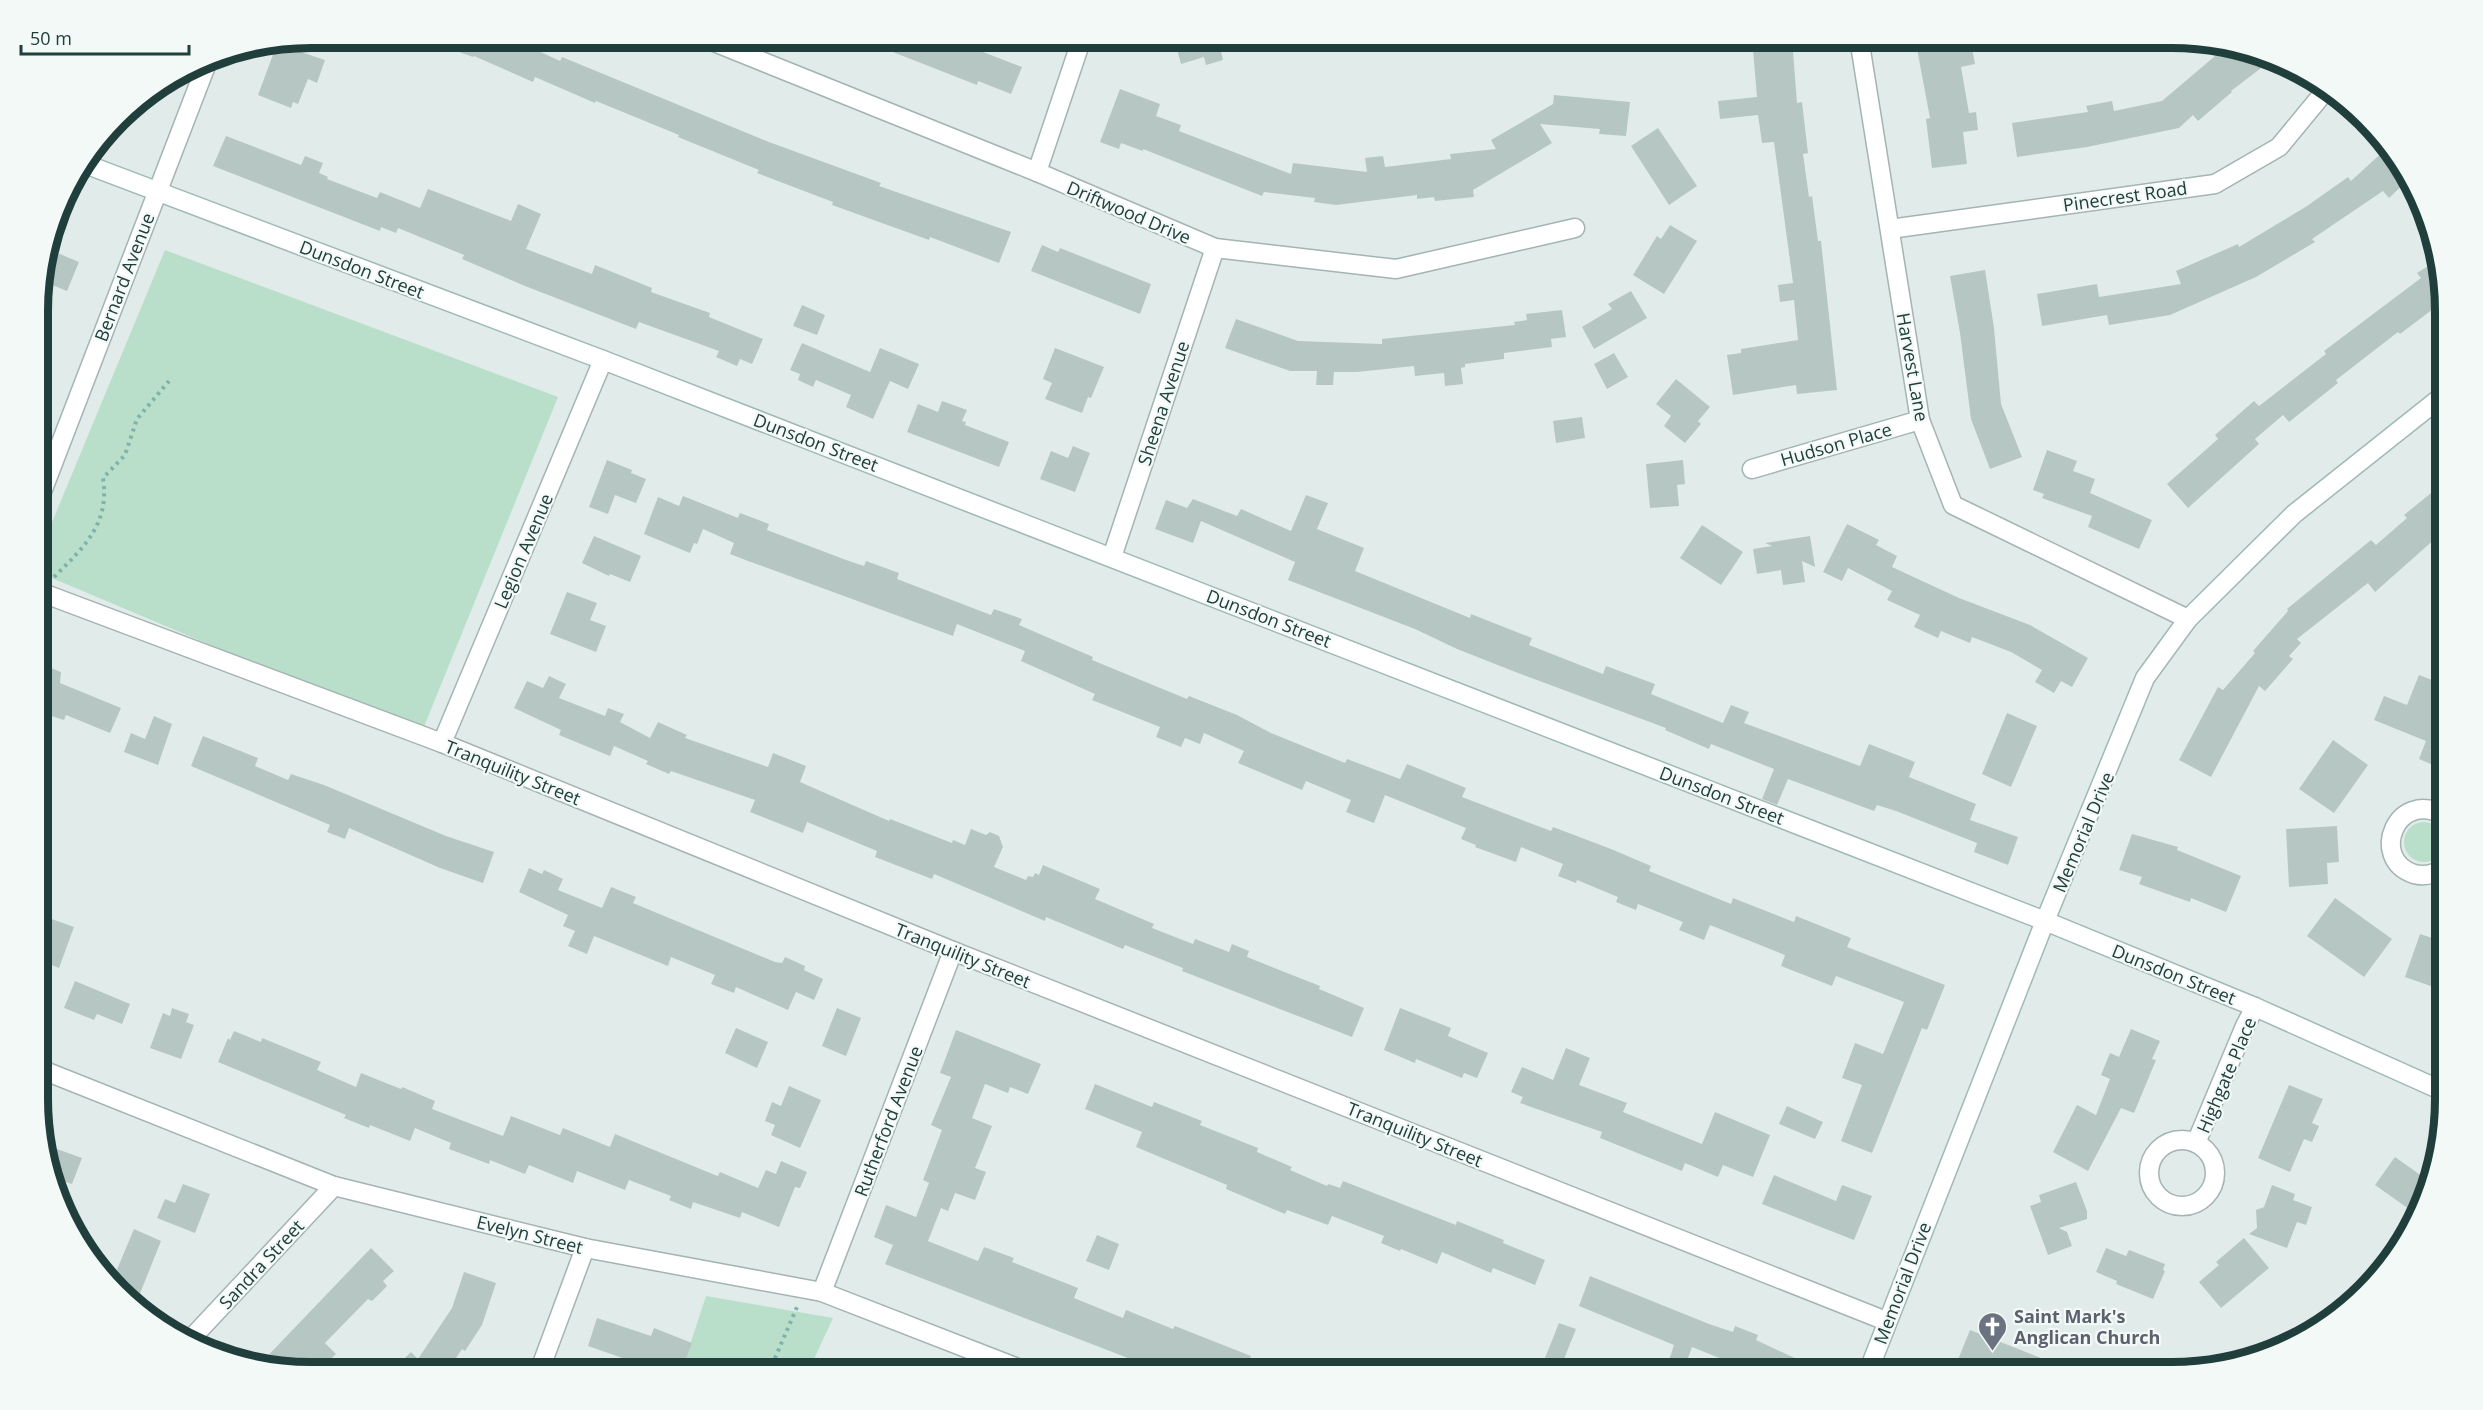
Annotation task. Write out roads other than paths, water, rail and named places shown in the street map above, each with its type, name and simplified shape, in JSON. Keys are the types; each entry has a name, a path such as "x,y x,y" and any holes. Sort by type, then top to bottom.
{"street":[{"name":"Driftwood Drive","path":"729,48 1037,172 1215,249 1396,269 1575,228"},
{"path":"1037,172 1079,48"},
{"name":"Harvest Lane","path":"1861,48 1920,420 1953,505 2187,619"},
{"name":"Bernard Avenue","path":"48,476 204,71"},
{"name":"Pinecrest Road","path":"1890,229 2215,184 2279,147 2322,95"},
{"name":"Dunsdon Street","path":"91,166 603,360 2045,921 2255,1007 2435,1088"},
{"name":"Sheena Avenue","path":"1112,557 1215,249"},
{"name":"Legion Avenue","path":"442,743 603,360"},
{"name":"Memorial Drive","path":"1872,1362 2045,921 2145,678 2187,619 2294,514 2435,402"},
{"name":"Hudson Place","path":"1752,469 1920,420"},
{"name":"Tranquility Street","path":"48,595 442,743 953,951 1886,1321"},
{"path":"2435,810 2424,808 2413,810 2403,816 2391,834 2393,855 2407,871 2427,875 2435,872"},
{"name":"Rutherford Avenue","path":"813,1290 953,951"},
{"name":"Highgate Place","path":"2196,1143 2255,1007"},
{"name":"Evelyn Street","path":"48,1072 334,1186 585,1248 813,1290 1002,1362"},
{"name":"Sandra Street","path":"194,1335 334,1186"},
{"path":"543,1362 585,1248"}],"place":[{"name":"Saint Mark's Anglican Church","path":"1993,1352"}]}
